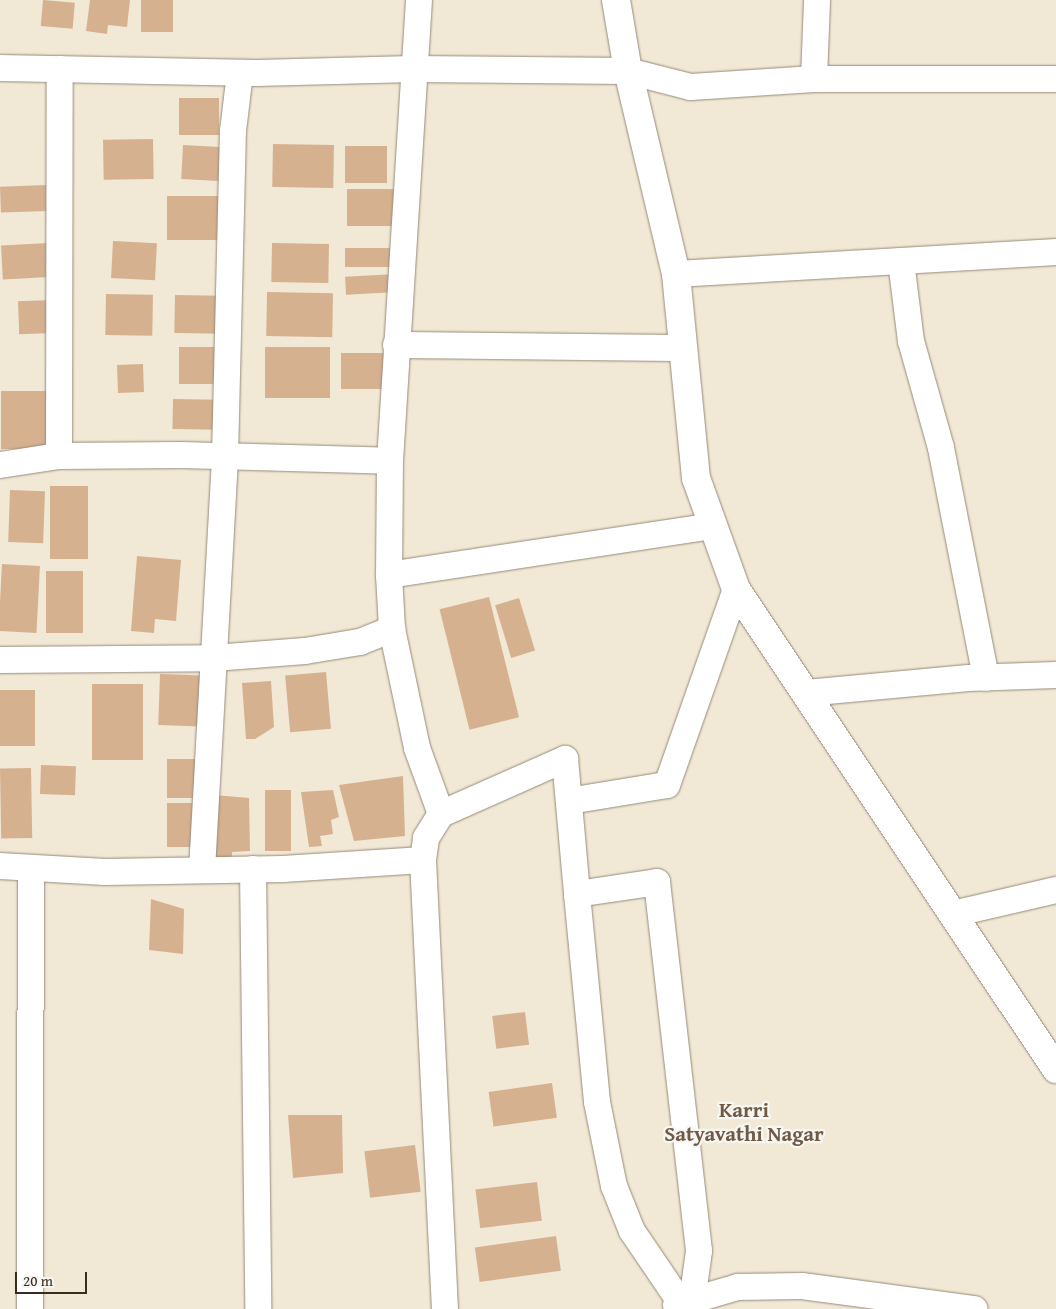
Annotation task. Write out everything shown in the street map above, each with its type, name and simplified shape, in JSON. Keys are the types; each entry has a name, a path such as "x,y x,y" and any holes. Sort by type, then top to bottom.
{"street":[{"path":"419,0 396,345 390,461 389,576 392,629 417,748 441,814"},
{"path":"616,0 628,70 676,274 696,478 736,589 1056,1069"},
{"path":"814,79 818,0"},
{"path":"0,68 240,73 413,69 628,70 691,87 814,79 1056,79"},
{"path":"59,456 60,69"},
{"path":"202,870 226,456 233,131 240,73"},
{"path":"676,274 1056,252"},
{"path":"901,261 912,341 941,448 986,678"},
{"path":"396,345 683,348"},
{"path":"0,465 59,456 226,456 390,461"},
{"path":"389,576 713,526"},
{"path":"569,802 667,785 736,589"},
{"path":"0,660 214,658 314,650 360,642 392,629"},
{"path":"806,693 986,678 1056,675"},
{"path":"445,1309 423,860 426,838 441,814 565,758 597,1102 614,1186 632,1231 682,1305"},
{"path":"0,866 105,872 253,869 423,860"},
{"path":"30,1309 31,868"},
{"path":"253,869 258,1309"},
{"path":"578,894 657,882 699,1251 682,1305"},
{"path":"953,914 1056,890"},
{"path":"682,1305 738,1287 802,1286 974,1309"}],"building":[{"path":"43,0 75,3 73,29 41,26"},
{"path":"90,0 130,0 127,27 108,25 107,34 86,31"},
{"path":"141,0 173,0 173,32 141,32"},
{"path":"179,98 219,98 219,135 179,135"},
{"path":"153,139 154,179 104,180 103,140"},
{"path":"273,144 334,145 333,188 272,187"},
{"path":"183,145 225,147 223,181 181,179"},
{"path":"345,146 387,146 387,183 345,183"},
{"path":"47,185 48,211 1,213 0,187"},
{"path":"347,189 401,189 401,226 347,226"},
{"path":"167,196 229,196 229,240 167,240"},
{"path":"113,241 157,243 155,280 111,278"},
{"path":"48,243 50,277 3,279 1,245"},
{"path":"272,243 329,244 328,283 271,282"},
{"path":"345,248 390,248 390,267 345,267"},
{"path":"396,274 397,292 346,295 345,277"},
{"path":"267,292 333,293 332,337 266,336"},
{"path":"106,294 153,295 152,336 105,335"},
{"path":"175,295 223,296 222,334 174,333"},
{"path":"52,300 53,333 19,334 18,301"},
{"path":"179,347 215,347 215,384 179,384"},
{"path":"265,347 330,347 330,398 265,398"},
{"path":"341,353 391,353 391,389 341,389"},
{"path":"143,364 144,392 118,393 117,365"},
{"path":"1,391 51,391 51,449 1,449"},
{"path":"173,399 220,400 219,430 172,429"},
{"path":"50,486 88,486 88,559 50,559"},
{"path":"10,490 45,491 43,543 8,542"},
{"path":"137,556 181,560 176,621 155,619 154,633 131,631"},
{"path":"2,564 40,566 36,633 0,631"},
{"path":"46,571 83,571 83,633 46,633"},
{"path":"489,597 519,717 470,730 440,609"},
{"path":"519,598 535,651 511,658 495,605"},
{"path":"326,672 331,729 290,732 285,676"},
{"path":"160,674 209,676 207,727 158,725"},
{"path":"271,681 274,727 255,739 246,739 242,683"},
{"path":"92,684 143,684 143,760 92,760"},
{"path":"0,690 35,690 35,746 0,746"},
{"path":"167,759 202,759 202,798 167,798"},
{"path":"41,765 76,766 75,795 40,794"},
{"path":"31,768 32,838 1,839 0,769"},
{"path":"403,776 405,836 354,841 339,785"},
{"path":"265,790 291,790 291,851 265,851"},
{"path":"333,790 339,817 331,820 333,834 320,836 322,846 309,847 301,792"},
{"path":"214,795 249,798 250,851 232,852 232,862 216,862"},
{"path":"167,803 201,803 201,847 167,847"},
{"path":"151,899 184,909 183,954 149,950"},
{"path":"525,1012 529,1045 496,1049 492,1016"},
{"path":"552,1083 557,1118 493,1127 489,1092"},
{"path":"288,1115 342,1115 343,1173 293,1178"},
{"path":"415,1145 421,1192 370,1198 364,1151"},
{"path":"537,1182 542,1221 480,1228 475,1190"},
{"path":"556,1236 561,1271 480,1282 475,1247"}],"district":[{"name":"Karri Satyavathi Nagar","path":"744,1122"}]}
